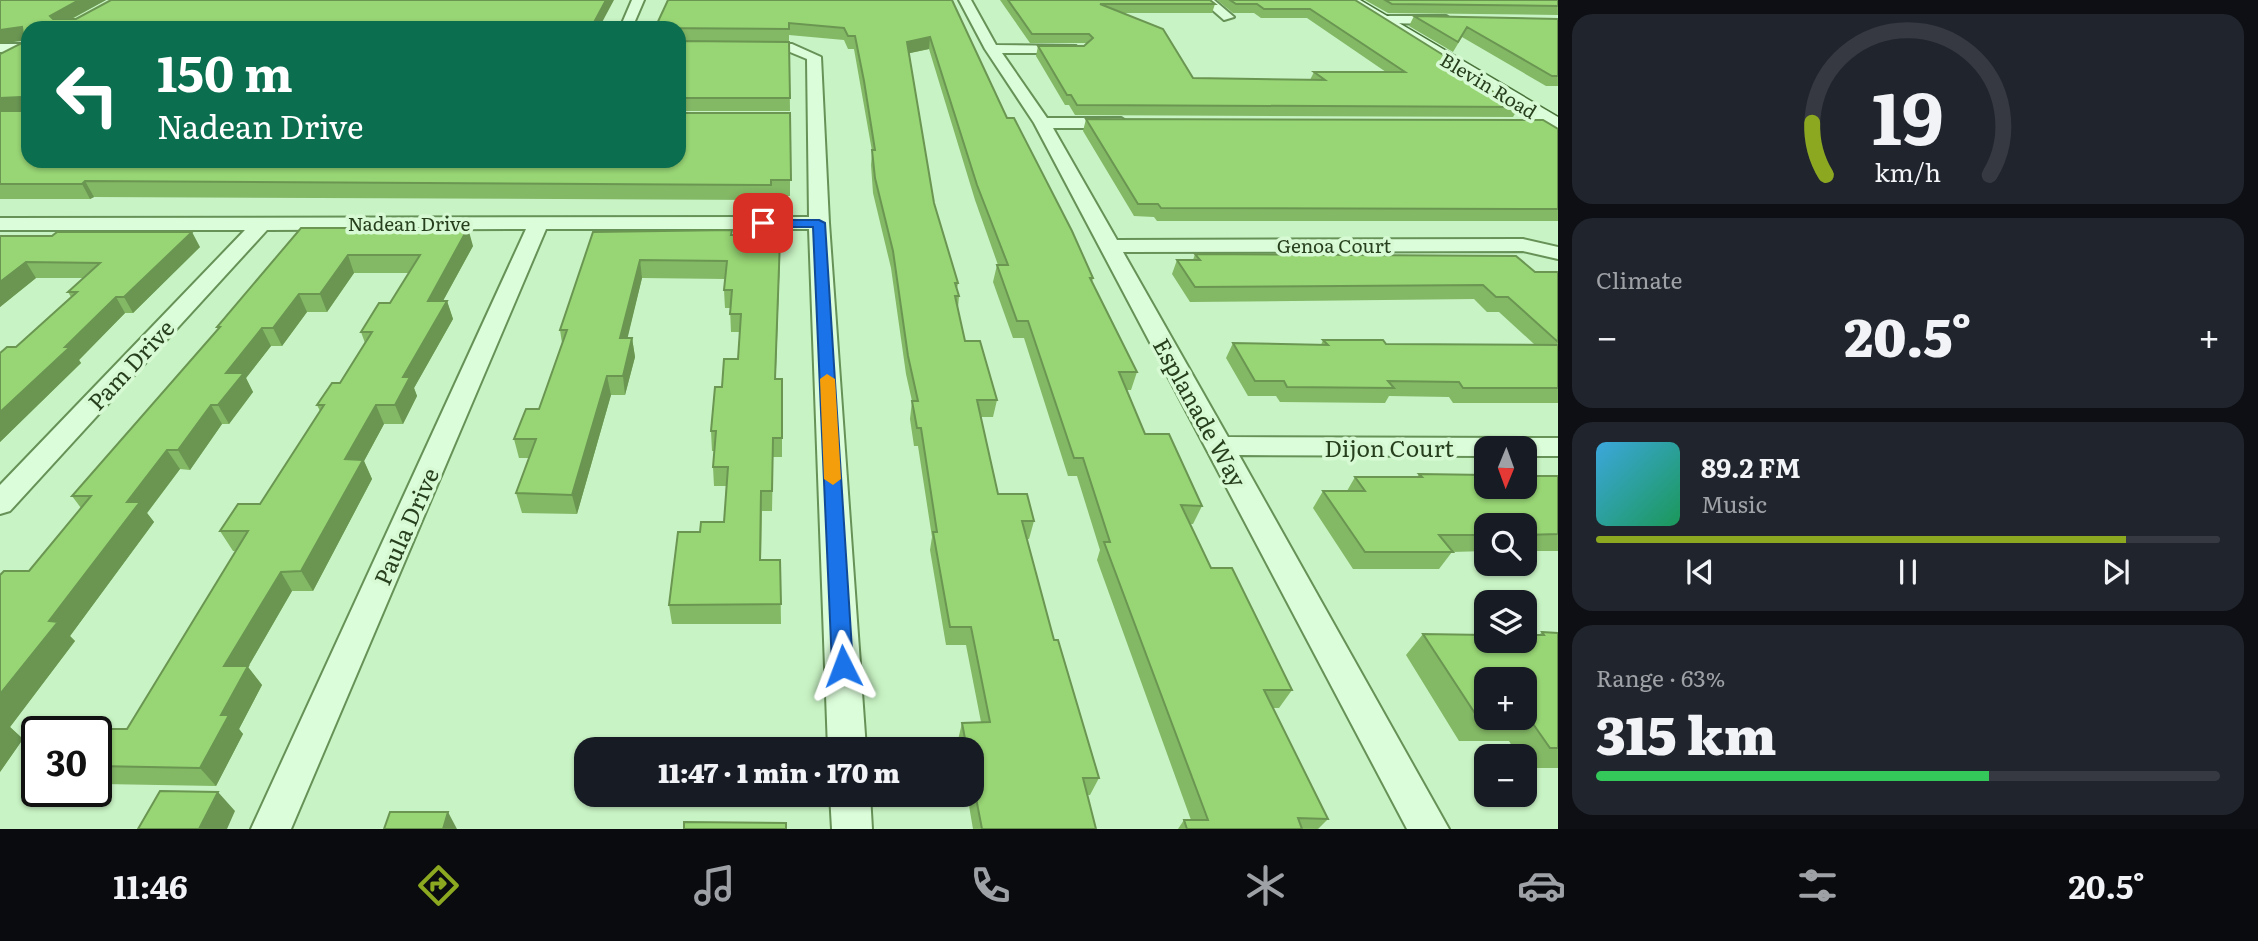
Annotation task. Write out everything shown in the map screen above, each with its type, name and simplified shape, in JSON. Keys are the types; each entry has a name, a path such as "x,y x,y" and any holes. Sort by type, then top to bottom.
{"street":[{"path":"629,21 638,0"},
{"name":"Esplanade Way","path":"965,0 992,49 1042,123 1429,829"},
{"path":"1207,0 1228,17"},
{"name":"Blevin Road","path":"1348,0 1555,125"},
{"path":"1381,20 1461,20"},
{"path":"742,47 805,50 814,57 807,119 819,223 846,737"},
{"path":"0,48 21,48"},
{"path":"992,49 1082,49"},
{"path":"0,62 21,52"},
{"path":"1042,123 1139,123"},
{"path":"1525,124 1555,125"},
{"name":"Paula Drive","path":"271,829 539,223"},
{"name":"Nadean Drive","path":"0,224 819,223"},
{"name":"Pam Drive","path":"0,503 261,224"},
{"name":"Genoa Court","path":"1110,246 1524,245 1558,253"},
{"name":"Dijon Court","path":"1220,446 1558,447"},
{"path":"851,807 852,829"}],"building":[{"path":"0,0 79,0 50,16 53,19 76,19 111,0 606,0 595,21 21,21 21,27 0,30"},
{"path":"668,0 952,0 1007,118 1014,118 1072,231 1093,278 1090,278 1137,372 1119,372 1145,434 1169,434 1202,506 1181,505 1211,568 1232,568 1292,690 1264,690 1328,819 1298,818 1302,829 1187,829 1184,820 1208,820 1104,542 1110,542 1083,458 1074,458 1028,321 1017,321 997,265 1008,265 977,185 930,37 907,42 934,203 958,283 955,283 959,296 955,296 965,341 980,341 997,400 977,400 998,494 1027,494 1034,521 1022,521 1054,640 1058,640 1099,778 1083,778 1096,829 982,829 978,807 984,807 984,737 965,737 962,723 990,722 971,627 950,627 933,532 937,532 921,428 917,428 912,401 918,401 908,356 893,251 875,178 872,150 875,150 855,36 848,36 844,28 789,23 789,29 686,28 686,21 658,21"},
{"path":"1008,0 1210,0 1215,4 1100,4 1163,29 1193,78 1325,80 1314,72 1405,72 1310,9 1264,9 1257,4 1236,4 1230,0 1355,0 1448,58 1445,63 1519,107 1077,105 1071,95 1067,95 1038,46 1084,46 1093,38 1089,34 1032,34"},
{"path":"1385,0 1558,0 1558,6 1392,4"},
{"path":"1414,16 1558,19 1558,76 1552,76 1467,27 1458,42"},
{"path":"686,41 789,42 790,98 686,98"},
{"path":"21,44 21,104 20,97 0,98 0,54"},
{"path":"0,111 21,111 21,168 686,168 686,113 790,113 791,180 771,180 771,185 85,181 82,184 0,184"},
{"path":"1086,119 1543,120 1558,129 1558,209 1161,208 1158,204 1138,204"},
{"path":"301,228 468,228 428,301 447,301 403,377 410,377 395,405 376,405 345,459 363,460 301,571 281,572 224,666 248,666 221,715 229,715 200,768 112,766 112,729 127,729 248,531 220,531 238,504 260,504 324,405 317,405 332,383 340,383 372,332 361,332 379,303 390,303 420,255 348,255 320,294 299,294 273,328 262,328 226,373 244,373 218,405 211,405 178,450 167,450 127,502 140,502 49,621 58,622 0,694 0,575 4,571 29,571 91,496 72,496 220,327 217,327"},
{"path":"732,230 731,235 766,235 766,238 780,239 775,379 782,379 782,438 773,438 772,491 761,491 760,560 780,560 781,604 669,605 678,532 700,532 701,522 724,522 728,467 713,467 716,431 711,431 715,387 722,387 724,359 738,359 741,314 730,314 732,290 724,290 727,261 640,260 620,338 632,338 623,376 607,376 572,495 516,493 536,439 514,439 526,409 539,409 567,330 560,330 593,232"},
{"path":"57,232 192,232 124,297 116,297 65,347 70,347 0,412 0,353 7,347 16,347 77,292 68,292 100,263 26,262 0,282 0,236 52,236"},
{"path":"1195,254 1516,256 1535,272 1558,272 1558,342 1508,297 1496,297 1483,285 1195,287 1177,260 1200,260"},
{"path":"1323,340 1383,340 1386,344 1558,345 1558,388 1463,388 1459,382 1388,381 1394,388 1287,387 1284,381 1255,381 1233,343 1328,345"},
{"path":"1419,474 1474,475 1474,499 1537,499 1537,476 1558,476 1558,534 1537,535 1537,513 1474,513 1474,535 1439,535 1453,552 1365,552 1323,491 1365,491 1355,477 1422,477"},
{"path":"1542,632 1558,633 1558,748 1550,748 1537,730 1537,667 1474,667 1474,712 1423,634 1474,635 1474,653 1537,653 1537,635 1544,635"},
{"path":"160,791 218,792 199,829 138,829"},
{"path":"390,812 448,812 443,829 384,829"},
{"path":"684,822 786,823 786,829 684,829"}],"slow traffic":[{"path":"827,379 833,479"}],"route":[{"path":"763,223 819,223 843,666"}]}
